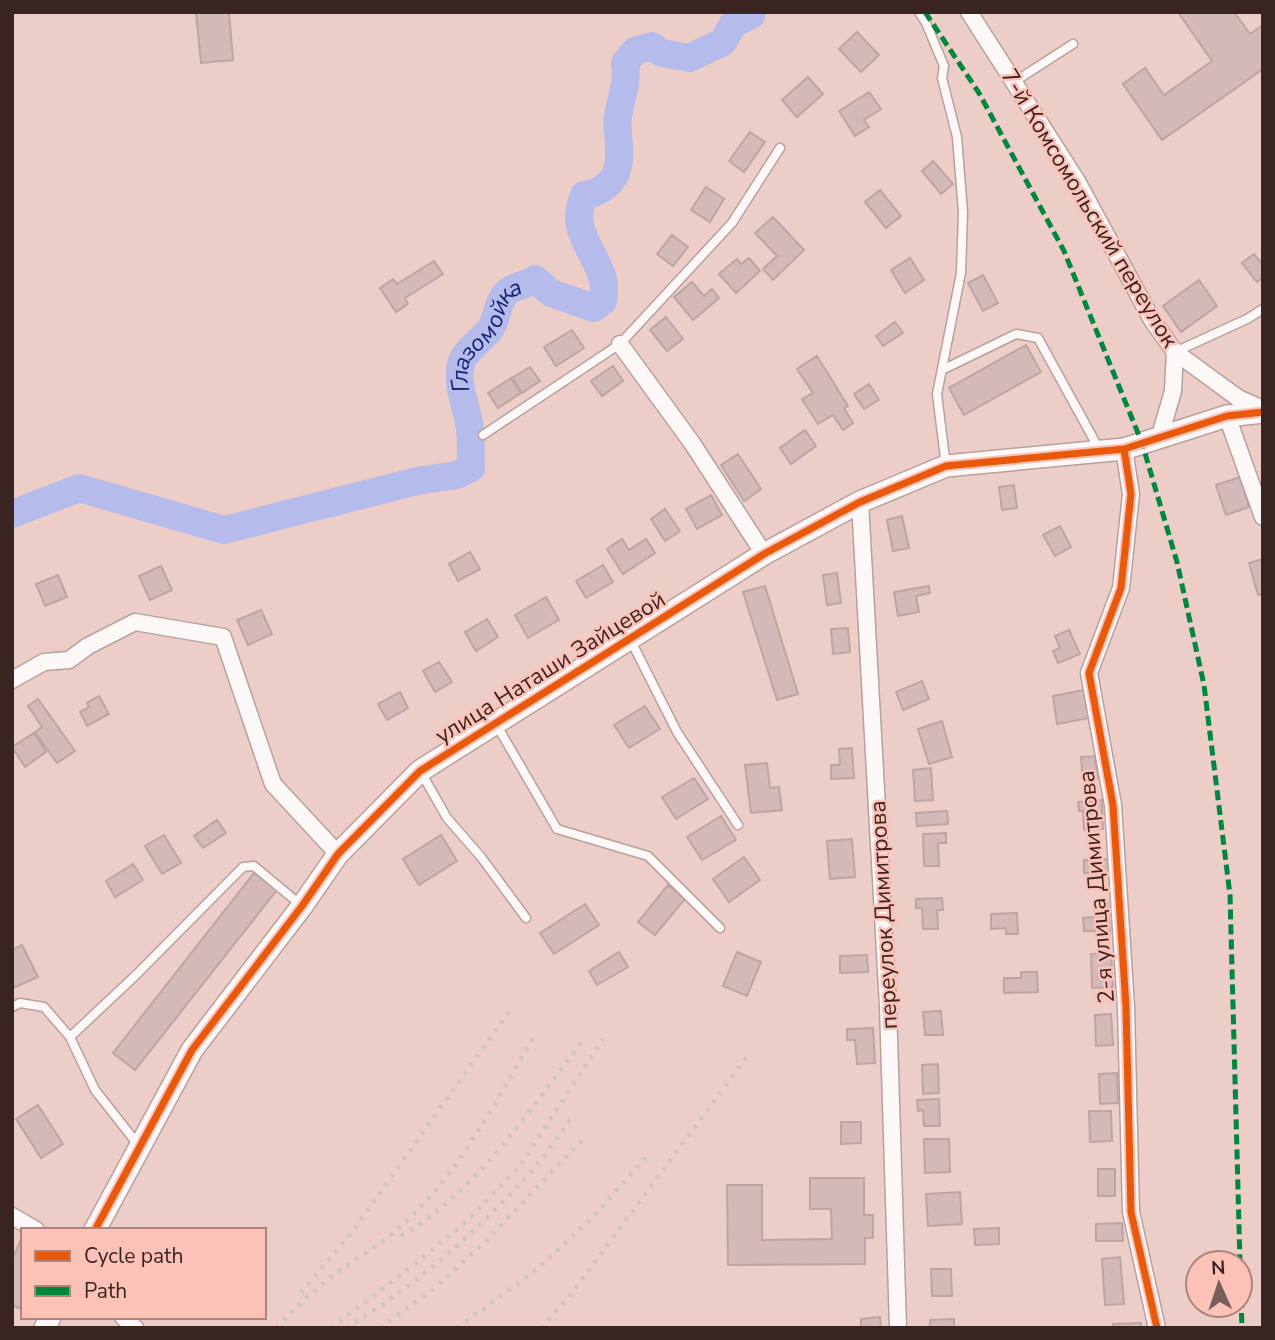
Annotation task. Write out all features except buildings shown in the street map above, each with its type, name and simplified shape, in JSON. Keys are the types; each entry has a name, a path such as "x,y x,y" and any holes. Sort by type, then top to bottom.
{"street":[{"name":"7-й Комсомольский переулок","path":"969,12 1077,181 1152,320 1175,352 1238,398 1263,410"},
{"path":"620,344 692,443 764,554"},
{"path":"1159,439 1173,391 1175,352"},
{"name":"улица Наташи Зайцевой","path":"96,1228 192,1050 302,906 338,854 420,771 764,554 860,502 946,466 1124,449 1227,416 1263,410"},
{"path":"1227,416 1263,517"},
{"name":"2-я улица Димитрова","path":"1124,449 1131,494 1121,588 1089,673 1113,805 1126,1007 1131,1212 1157,1328"},
{"name":"переулок Димитрова","path":"860,502 888,1006 898,1328"},
{"path":"12,680 44,662 69,660 88,646 135,622 223,637 272,784 338,854"},
{"path":"12,1216 33,1228"}],"lane":[{"path":"919,12 944,66 942,78 957,137 963,212 961,273 937,394 946,466"},
{"path":"1014,82 1073,44"},
{"path":"484,435 620,344 732,223 780,148"},
{"path":"1175,352 1263,309"},
{"path":"942,370 1016,334 1038,338 1100,451"},
{"path":"630,639 677,732 738,825"},
{"path":"496,723 557,829 648,856 720,928"},
{"path":"420,771 447,818 481,857 526,918"},
{"path":"70,1037 243,867 254,866 302,906"},
{"path":"12,1007 20,1003 44,1007 70,1037 95,1090 140,1147"}],"waterway":[{"name":"Глазомойка","path":"12,514 79,488 224,530 417,481 457,475 471,468 471,435 460,386 460,369 468,352 491,328 506,293 535,279 551,293 594,308 603,301 604,281 581,229 580,208 584,195 606,186 616,172 619,160 618,117 625,84 625,63 635,51 652,46 662,53 689,58 723,42 733,24 752,12"}],"railway":[{"path":"301,1293 352,1232 511,1009"},
{"path":"276,1328 323,1283 387,1238 422,1205 476,1135 536,1033"},
{"path":"401,1236 455,1196 479,1172 523,1120 585,1038"},
{"path":"331,1328 470,1218 520,1166 603,1039"},
{"path":"541,1328 569,1297 746,1058"},
{"path":"346,1328 396,1295 465,1239 534,1168 571,1119"},
{"path":"380,1328 436,1287 489,1238 583,1139"},
{"path":"457,1328 536,1270 588,1222 650,1153"}],"marked path":[{"path":"925,12 979,93 1064,251 1142,443 1177,562 1204,685 1230,895 1240,1249"},
{"path":"1242,1319 1242,1328"}],"cycle path":[{"path":"96,1228 192,1050 302,906 338,854 420,771 764,554 860,502 946,466 1124,449 1227,416 1263,412"},
{"path":"1124,449 1131,494 1121,588 1089,673 1113,805 1126,1007 1131,1212 1157,1328"}]}
